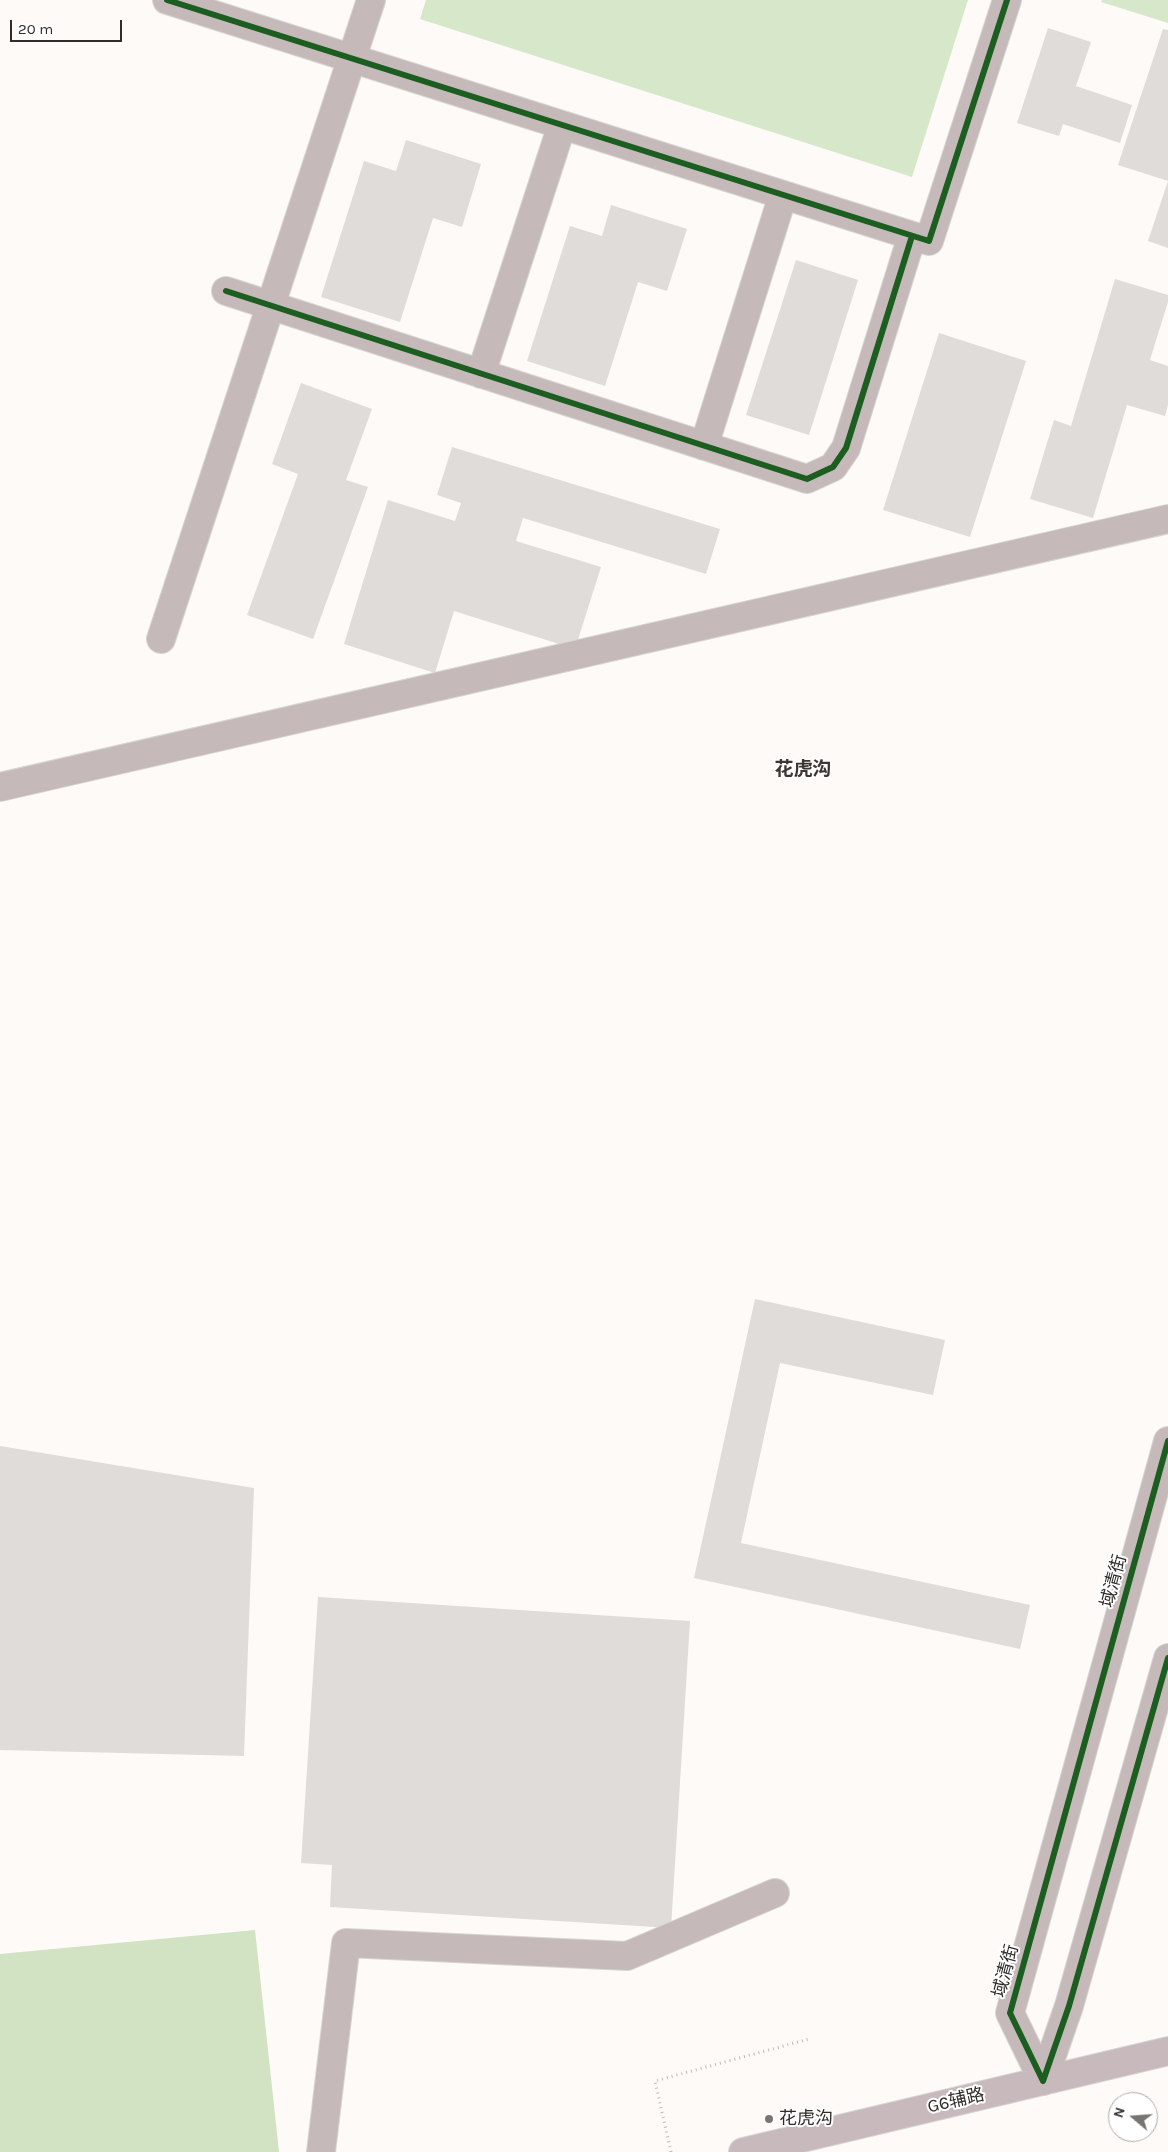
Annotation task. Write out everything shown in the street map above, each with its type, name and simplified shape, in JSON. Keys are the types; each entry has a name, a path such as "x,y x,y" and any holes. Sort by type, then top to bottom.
{"main road":[{"name":"G6辅路","path":"743,2152 1168,2051"}],"street":[{"path":"167,0 929,241 1007,0"},
{"path":"161,639 371,0"},
{"path":"481,374 562,125"},
{"path":"704,446 783,195"},
{"path":"226,291 808,479 833,466 846,448 912,236"},
{"path":"0,787 1168,519"},
{"name":"域清街","path":"1044,2080 1010,2014 1168,1441"},
{"path":"1044,2080 1069,2006 1168,1658"},
{"path":"321,2152 346,1943 627,1956 774,1893"}],"path":[{"path":"671,2152 655,2080 809,2040"}],"green space":[{"path":"426,0 968,0 912,177 420,19"},
{"path":"1102,0 1168,0 1168,23 1101,2"},
{"path":"255,1930 279,2152 0,2152 0,1954"}],"building":[{"path":"1048,28 1091,42 1076,86 1132,105 1120,143 1063,124 1059,136 1017,123"},
{"path":"1163,29 1168,30 1168,181 1118,165"},
{"path":"406,140 481,164 462,227 433,218 400,322 321,297 364,161 396,171"},
{"path":"1168,181 1168,248 1148,241"},
{"path":"611,205 687,229 667,291 638,282 605,386 527,361 570,226 602,236"},
{"path":"796,260 858,280 809,435 746,415"},
{"path":"1115,279 1168,295 1168,302 1150,360 1168,366 1168,405 1165,416 1127,405 1093,518 1030,499 1054,420 1071,426"},
{"path":"939,333 1026,361 970,537 883,510"},
{"path":"301,383 372,409 346,480 368,487 313,639 247,615 298,474 272,464"},
{"path":"452,447 720,529 706,574 523,518 516,541 601,567 575,649 454,611 435,673 344,644 388,500 455,521 461,503 437,495"},
{"path":"755,1299 945,1340 933,1395 780,1363 741,1543 1030,1605 1020,1649 694,1578"},
{"path":"0,1446 254,1488 244,1756 0,1750"},
{"path":"318,1597 690,1621 671,1928 330,1907 332,1865 301,1863"}],"cycle path":[{"path":"167,0 929,241 1007,0"},
{"path":"226,291 807,479 833,467 846,448 912,236"},
{"path":"1043,2081 1010,2013 1168,1441"},
{"path":"1043,2081 1069,2006 1168,1658"}],"place":[{"name":"花虎沟","path":"769,2119"}],"district":[{"name":"花虎沟","path":"803,770"}]}
